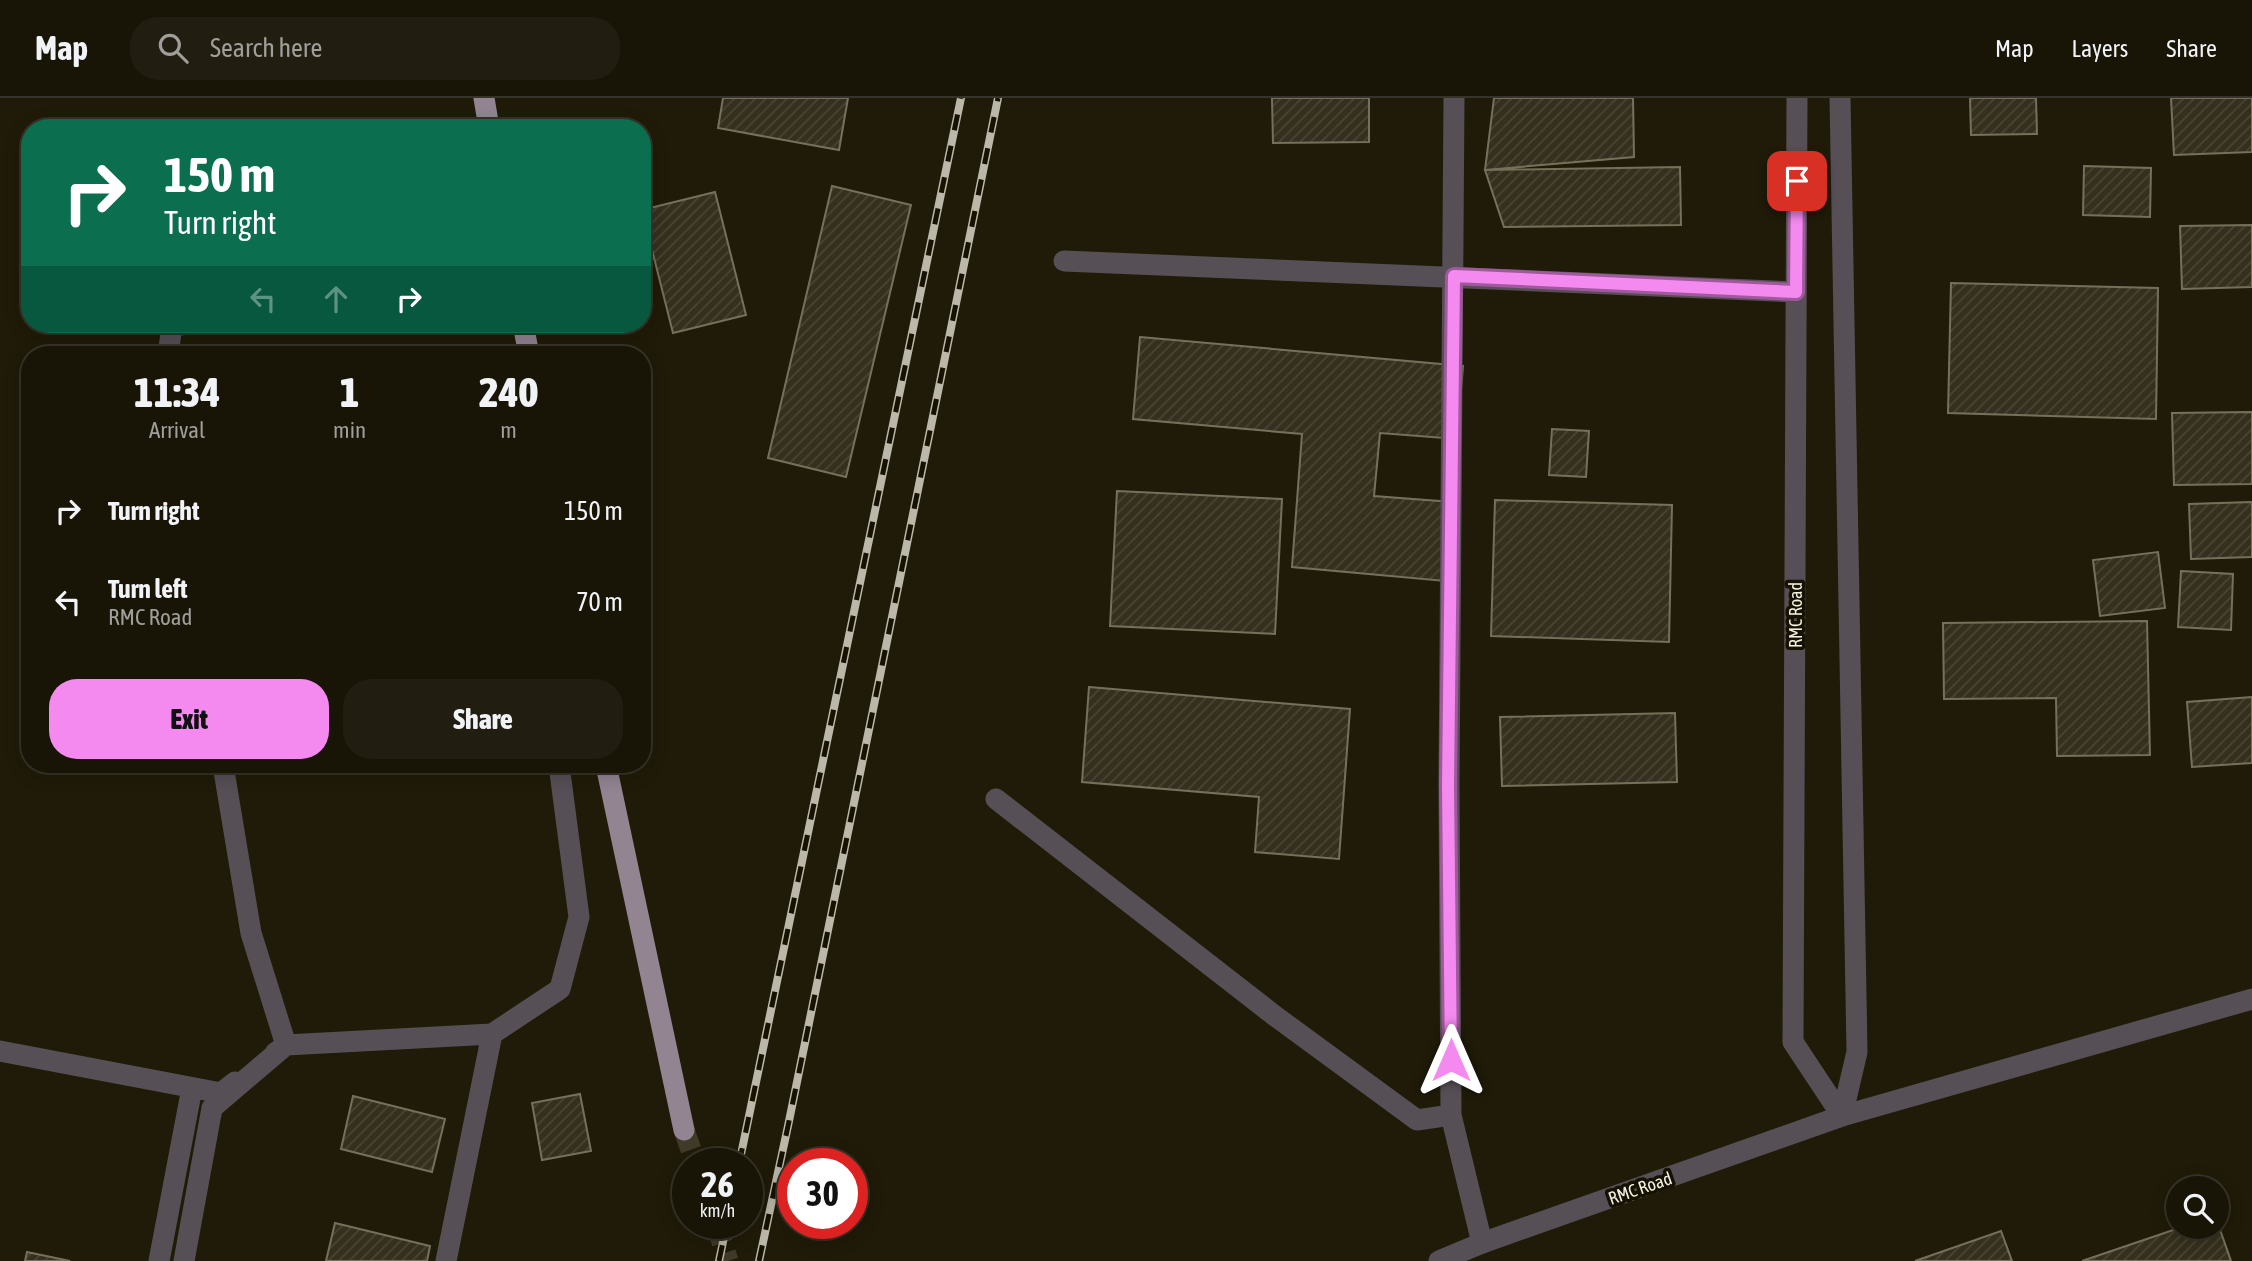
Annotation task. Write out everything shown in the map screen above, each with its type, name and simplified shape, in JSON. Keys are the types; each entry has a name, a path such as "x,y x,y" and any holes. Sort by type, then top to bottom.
{"main road":[{"path":"484,98 488,119"},
{"path":"608,773 684,1130"}],"street":[{"path":"1454,98 1448,785 1451,1115 1482,1242"},
{"name":"RMC Road","path":"1439,1261 1482,1242 1842,1116 1793,1042 1797,98"},
{"path":"1840,98 1857,1052 1842,1116 2252,999"},
{"path":"1064,261 1796,292"},
{"path":"224,773 251,933 286,1045"},
{"path":"0,1051 221,1093 286,1045 492,1034 561,989 579,917 560,773"},
{"path":"996,799 1264,1007 1418,1119 1451,1115"},
{"path":"446,1261 492,1034"},
{"path":"184,1261 212,1108 286,1045"},
{"path":"159,1261 192,1088"}],"building":[{"path":"723,98 848,98 839,150 718,128"},
{"path":"1272,98 1369,98 1369,142 1273,143"},
{"path":"1494,98 1633,98 1634,157 1485,170"},
{"path":"1970,98 2036,98 2037,134 1971,135"},
{"path":"2171,98 2252,98 2252,152 2174,155"},
{"path":"2084,166 2151,168 2150,217 2083,215"},
{"path":"1680,167 1681,225 1504,227 1485,170"},
{"path":"832,186 911,205 846,477 768,458"},
{"path":"715,192 746,315 673,333 651,246 651,208"},
{"path":"2252,225 2252,287 2182,289 2180,226"},
{"path":"1951,283 2158,288 2156,419 1948,413"},
{"path":"1140,337 1463,366 1457,439 1380,433 1374,496 1452,502 1445,581 1292,567 1302,434 1133,419"},
{"path":"2252,412 2252,484 2174,485 2172,413"},
{"path":"1552,429 1589,431 1586,477 1549,475"},
{"path":"1117,491 1282,499 1275,634 1110,626"},
{"path":"1495,500 1672,505 1669,642 1491,636"},
{"path":"2252,502 2252,557 2191,559 2189,504"},
{"path":"2158,552 2165,608 2100,616 2093,560"},
{"path":"2181,571 2233,574 2231,630 2178,627"},
{"path":"2147,621 2150,755 2057,756 2056,698 1944,699 1943,623"},
{"path":"1089,687 1350,709 1339,859 1255,852 1259,797 1082,782"},
{"path":"2252,697 2252,763 2192,767 2187,702"},
{"path":"1675,713 1677,782 1502,786 1500,717"},
{"path":"580,1094 591,1151 542,1160 532,1103"},
{"path":"353,1096 445,1119 432,1172 341,1149"},
{"path":"335,1223 430,1246 427,1261 326,1261"},
{"path":"2001,1231 2012,1261 1915,1261"},
{"path":"2166,1232 2166,1239 2223,1239 2231,1261 2082,1261"},
{"path":"27,1252 70,1261 25,1261"}],"tunnel":[{"path":"684,1130 690,1148"},
{"path":"721,1239 728,1261"}],"railway":[{"path":"742,1148 961,98"},
{"path":"759,1261 998,98"},
{"path":"719,1261 724,1239"}],"route":[{"path":"1451,1060 1448,785 1454,276 1796,292 1797,181"}]}
